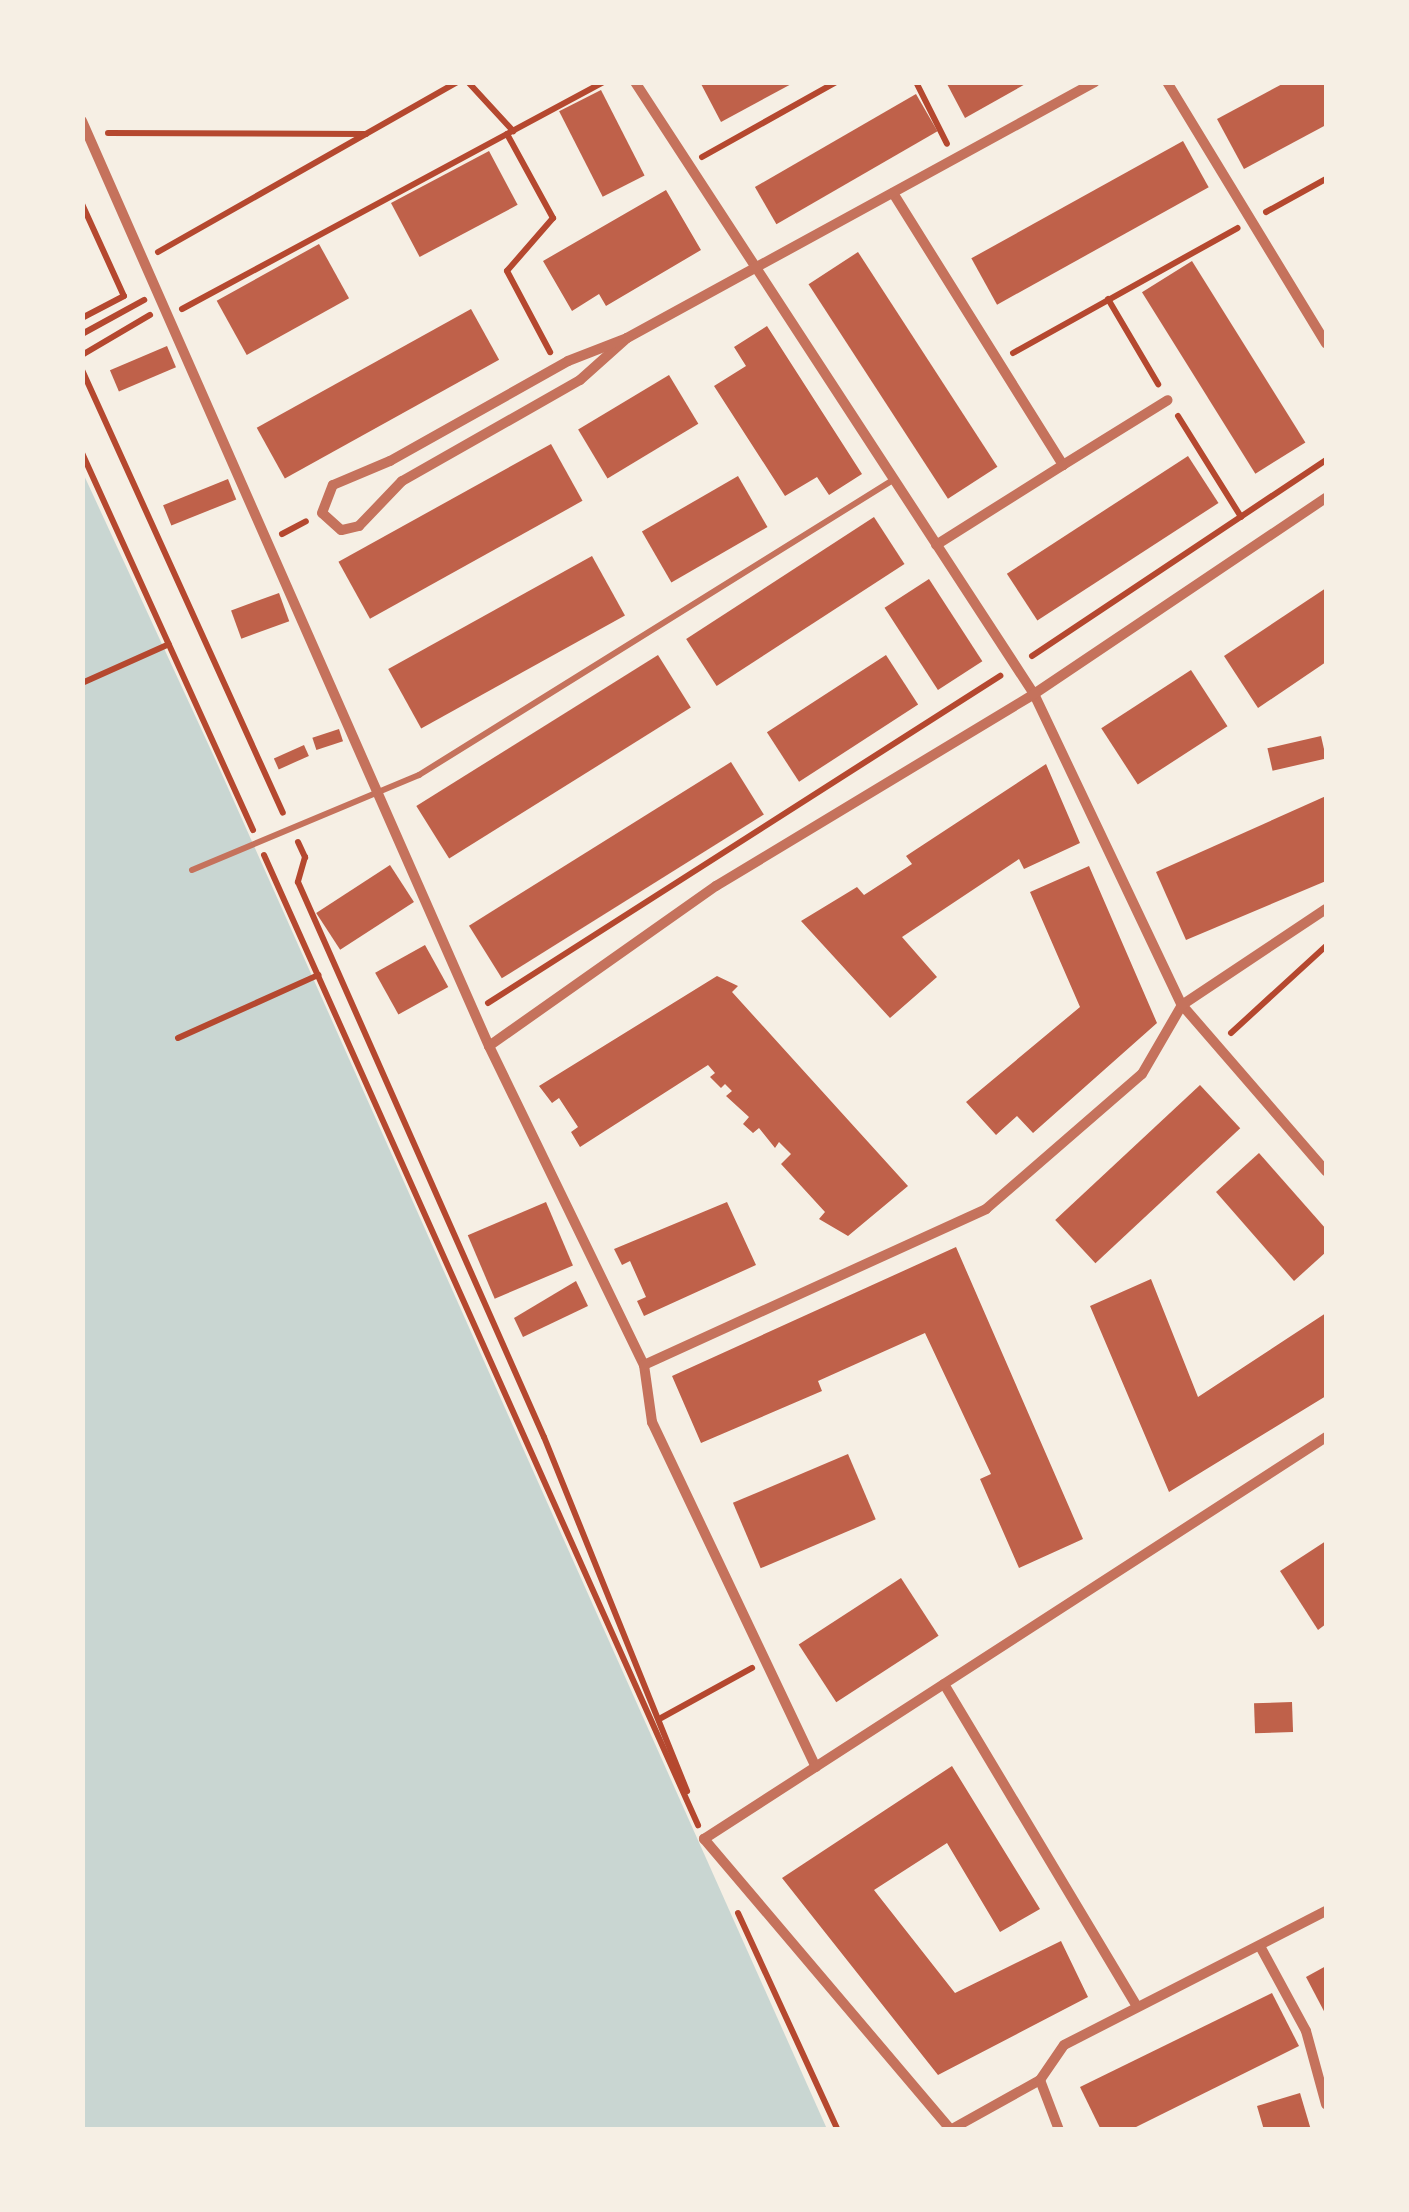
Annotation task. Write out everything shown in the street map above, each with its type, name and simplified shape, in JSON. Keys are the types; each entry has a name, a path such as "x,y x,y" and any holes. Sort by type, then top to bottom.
{"street":[{"path":"635,82 1034,694 1182,1005 1326,1171"},
{"path":"627,338 580,380 402,481 359,526 341,530 322,513 333,486 558,366 627,338 1096,82"},
{"path":"1167,82 1326,343"},
{"path":"82,121 474,1012 644,1364 652,1422 762,1663 816,1767"},
{"path":"893,192 1063,465"},
{"path":"936,545 1168,400"},
{"path":"490,1046 716,886 1034,694 1326,498"},
{"path":"644,1364 986,1209 1142,1074 1182,1005 1326,909"},
{"path":"1326,1437 704,1839 952,2129 1040,2080 1064,2045 1261,1948 1326,1911"},
{"path":"944,1684 1137,2007"},
{"path":"1261,1948 1306,2031 1326,2104"},
{"path":"1040,2080 1059,2130"}],"lane":[{"path":"192,870 420,775 893,480"}],"path":[{"path":"144,260 457,82"},
{"path":"468,82 510,133 554,218 507,270 558,366"},
{"path":"82,355 604,82"},
{"path":"688,164 836,82"},
{"path":"916,82 954,159"},
{"path":"88,133 367,134"},
{"path":"999,360 1326,179"},
{"path":"82,204 124,296 82,318"},
{"path":"82,334 158,293"},
{"path":"82,370 271,785"},
{"path":"82,452 704,1839"},
{"path":"474,1012 1016,666 1326,460"},
{"path":"267,541 322,513"},
{"path":"82,684 169,644"},
{"path":"297,876 661,1718 704,1839"},
{"path":"1217,1046 1326,946"},
{"path":"178,1038 318,975"},
{"path":"661,1718 762,1663"},
{"path":"729,1894 838,2130"}],"shaded area":[{"path":"82,471 216,761 827,2129 83,2129"}],"building":[{"path":"700,82 795,82 721,122"},
{"path":"946,82 1029,82 965,118"},
{"path":"1286,82 1326,82 1326,125 1244,169 1217,119"},
{"path":"601,90 645,176 603,197 559,111"},
{"path":"916,94 938,131 776,224 755,187"},
{"path":"1183,141 1209,187 997,305 971,258"},
{"path":"489,151 518,205 420,257 391,203"},
{"path":"666,190 701,250 606,306 599,294 572,311 543,261"},
{"path":"319,244 349,298 247,355 217,301"},
{"path":"858,252 997,467 948,499 809,284"},
{"path":"1192,261 1305,442 1255,474 1142,292"},
{"path":"471,309 499,360 285,479 257,428"},
{"path":"767,326 862,474 829,495 817,477 785,496 714,386 746,366 734,347"},
{"path":"167,346 176,367 119,391 110,370"},
{"path":"669,375 698,424 607,478 578,430"},
{"path":"551,444 583,501 370,619 338,562"},
{"path":"1188,456 1218,503 1037,621 1007,574"},
{"path":"738,476 768,527 671,583 642,532"},
{"path":"228,479 236,499 171,526 163,505"},
{"path":"874,517 904,564 717,686 686,639"},
{"path":"592,556 625,615 421,728 388,669"},
{"path":"929,579 982,661 938,690 885,608"},
{"path":"1326,588 1326,662 1258,708 1224,656"},
{"path":"279,593 289,621 241,639 231,610"},
{"path":"658,655 691,708 449,859 416,806"},
{"path":"886,655 918,704 799,782 767,732"},
{"path":"1191,670 1227,726 1138,784 1101,728"},
{"path":"339,729 343,741 316,750 312,738"},
{"path":"1321,736 1326,758 1273,771 1267,748"},
{"path":"304,745 309,756 279,769 274,758"},
{"path":"731,762 764,815 502,978 469,926"},
{"path":"1046,764 1080,843 1024,869 1019,859 902,937 937,977 890,1018 801,921 857,887 864,895 912,864 906,856"},
{"path":"1326,796 1326,881 1186,940 1156,872"},
{"path":"390,865 414,902 340,950 316,913"},
{"path":"1089,866 1157,1023 1033,1133 1017,1116 996,1135 966,1102 1080,1007 1030,892"},
{"path":"425,945 448,987 398,1015 375,973"},
{"path":"717,976 738,986 732,992 908,1186 848,1236 819,1219 825,1212 781,1164 791,1154 779,1142 775,1148 759,1128 753,1133 743,1124 749,1117 726,1096 732,1091 725,1084 721,1088 710,1077 715,1073 708,1065 580,1147 571,1132 578,1127 559,1098 552,1103 539,1086"},
{"path":"1200,1085 1240,1128 1095,1263 1055,1220"},
{"path":"1259,1153 1326,1229 1326,1252 1294,1281 1216,1192"},
{"path":"546,1202 573,1266 495,1299 468,1235"},
{"path":"727,1202 756,1265 644,1316 637,1301 646,1297 630,1261 622,1265 614,1249"},
{"path":"956,1247 1083,1539 1019,1568 980,1479 991,1474 925,1333 818,1381 822,1391 701,1443 672,1376"},
{"path":"1151,1279 1198,1397 1326,1313 1326,1396 1169,1492 1090,1306"},
{"path":"576,1281 588,1306 523,1337 514,1318"},
{"path":"848,1454 876,1519 761,1568 733,1503"},
{"path":"1326,1541 1326,1624 1318,1630 1280,1571"},
{"path":"901,1578 939,1636 836,1702 799,1644"},
{"path":"1292,1702 1293,1732 1255,1733 1254,1703"},
{"path":"952,1766 1040,1909 1000,1932 947,1843 874,1890 955,1993 1061,1941 1088,1997 938,2075 782,1878"},
{"path":"1326,1966 1326,2015 1306,1977"},
{"path":"1272,1993 1299,2046 1130,2130 1101,2130 1080,2087"},
{"path":"1300,2093 1311,2130 1264,2130 1257,2106"}]}
